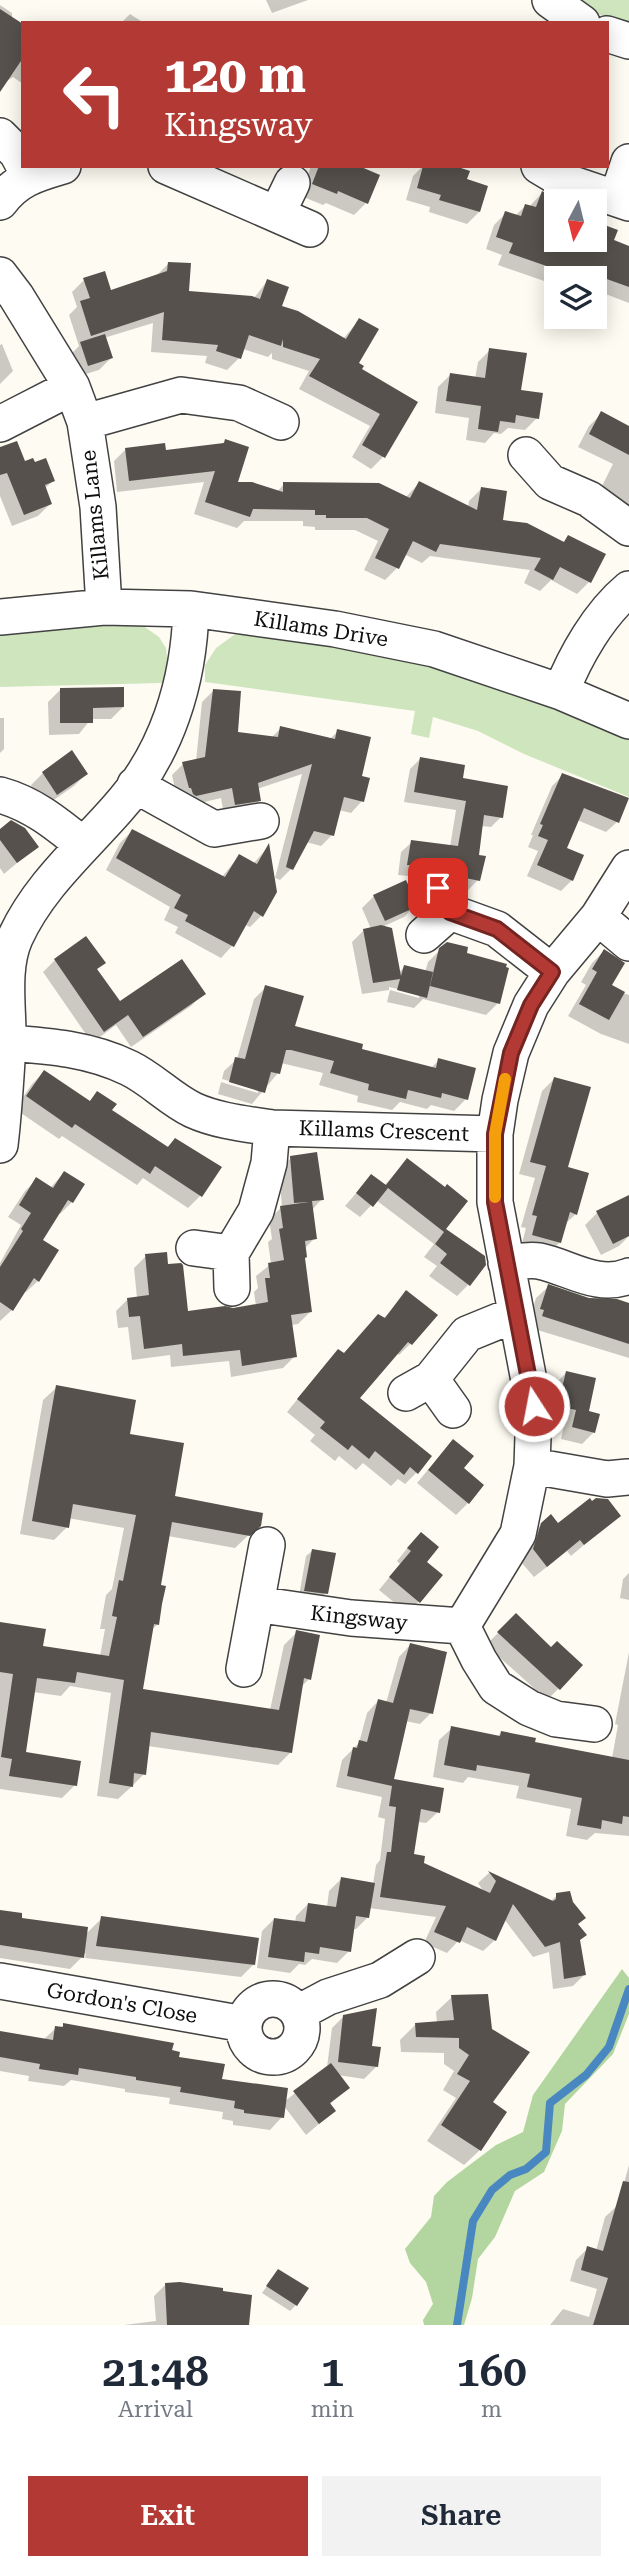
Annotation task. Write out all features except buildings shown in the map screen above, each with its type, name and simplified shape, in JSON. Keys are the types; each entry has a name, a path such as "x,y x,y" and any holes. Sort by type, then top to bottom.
{"street":[{"path":"550,0 579,21"},
{"path":"609,35 629,41"},
{"path":"0,136 21,160"},
{"path":"542,168 564,181 623,201 629,162"},
{"path":"0,202 25,168"},
{"path":"173,168 284,198 310,229"},
{"name":"Killams Lane","path":"0,275 16,296 72,387 85,422 98,507 104,607"},
{"path":"0,424 72,387"},
{"name":"Killams Lane","path":"85,422 181,395 239,403 281,422"},
{"path":"526,455 550,482 589,499 629,528"},
{"path":"561,692 591,634 629,589"},
{"name":"Killams Drive","path":"0,617 104,607 191,609 335,629 423,646 561,692 629,721"},
{"path":"0,1145 8,1043 4,971 14,940 52,879 119,807 152,762 181,693 191,609"},
{"path":"135,785 214,842 261,821"},
{"path":"0,795 16,799 44,814 83,845"},
{"path":"594,1724 556,1719 487,1695 462,1626 517,1534 532,1466 534,1406 495,1202 495,1134 500,1100 515,1043 531,1005 552,972 598,917 629,867"},
{"path":"437,912 497,929 552,972"},
{"path":"598,917 629,943"},
{"name":"Killams Crescent","path":"8,1043 66,1048 98,1055 132,1069 193,1110 229,1121 272,1128 495,1134"},
{"name":"Killams Crescent","path":"231,1253 256,1211 269,1163 272,1128"},
{"path":"194,1248 231,1253 232,1288"},
{"path":"506,1263 538,1261 591,1279 620,1280 629,1276"},
{"path":"453,1410 418,1386 467,1334 516,1314"},
{"path":"532,1466 607,1479 629,1478"},
{"path":"244,1669 267,1545"},
{"name":"Kingsway","path":"256,1604 351,1618 462,1626"},
{"path":"298,2013 328,1997 384,1988 417,1957"},
{"name":"Gordon's Close","path":"0,1981 244,2024"},
{"path":"278,1999 289,2004 298,2013 301,2034 297,2044 289,2052 279,2057 268,2057 249,2045 244,2035 244,2024 247,2013 255,2004 278,1999"}],"green space":[{"path":"574,0 629,0 629,23 597,14"},
{"path":"90,625 142,625 159,637 166,648 168,666 162,683 0,687 0,632"},
{"path":"259,632 422,660 560,705 629,738 629,797 524,754 478,731 433,717 429,738 411,734 415,711 205,682 205,665 216,648 234,635"},
{"path":"622,1969 629,1978 629,2014 613,2054 565,2104 562,2131 544,2172 515,2191 495,2237 478,2259 472,2298 464,2325 424,2325 423,2320 433,2304 426,2282 410,2263 405,2249 431,2217 434,2196 447,2182 496,2145 523,2132 533,2095"}],"waterway":[{"path":"457,2325 473,2221 492,2190 510,2175 526,2169 546,2152 550,2103 586,2075 609,2047 629,1989"}],"slow traffic":[{"path":"495,1197 495,1134 505,1079"}],"route":[{"path":"438,888 450,912 497,929 552,972 531,1005 511,1053 495,1134 495,1202 534,1406"}]}
